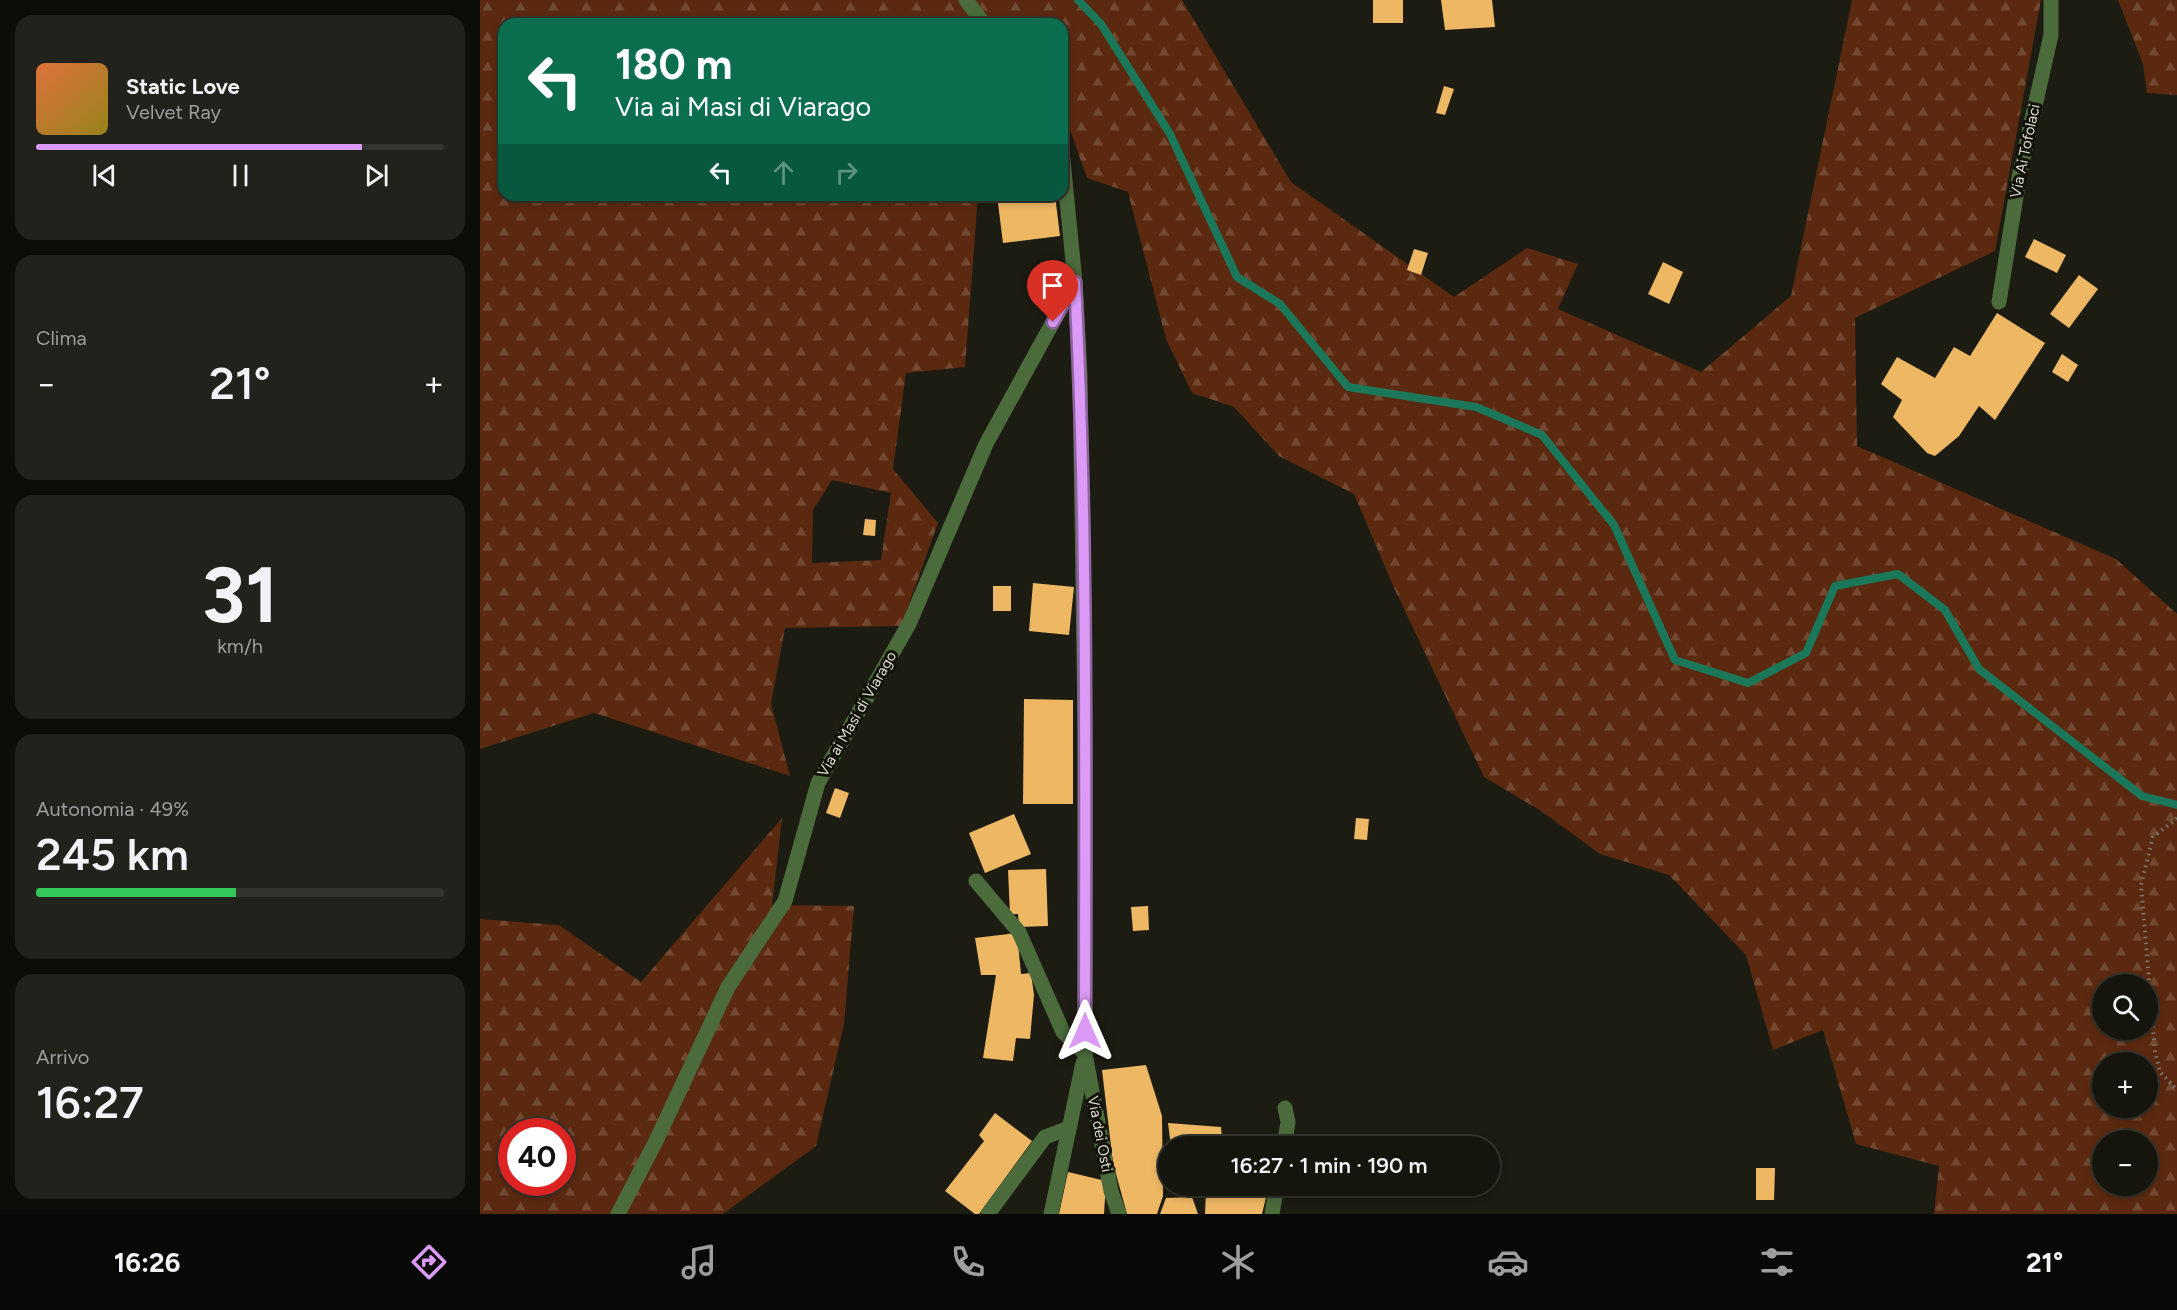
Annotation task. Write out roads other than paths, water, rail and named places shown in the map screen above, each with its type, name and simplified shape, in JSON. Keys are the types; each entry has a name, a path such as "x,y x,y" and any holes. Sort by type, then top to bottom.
{"street":[{"path":"966,0 980,18"},
{"name":"Via Ai Tofolaci","path":"1999,302 2017,183 2051,35 2051,0"},
{"path":"1051,1214 1085,1054 1080,375 1075,282 1067,201"},
{"name":"Via ai Masi di Viarago","path":"618,1214 728,987 785,901 818,783 909,624 986,444 1075,282"},
{"path":"976,881 1019,932 1063,1032 1085,1054"},
{"name":"Via dei Osti","path":"1085,1054 1111,1191 1119,1214"},
{"path":"1284,1108 1288,1122 1286,1136"},
{"path":"988,1214 1045,1137 1069,1128"},
{"path":"1272,1214 1275,1196"}],"waterway":[{"path":"1078,0 1101,24 1170,134 1237,277 1280,304 1348,387 1476,407 1542,435 1614,525 1675,660 1748,683 1806,653 1835,586 1898,574 1945,610 1979,669 2142,796 2177,805"}]}
